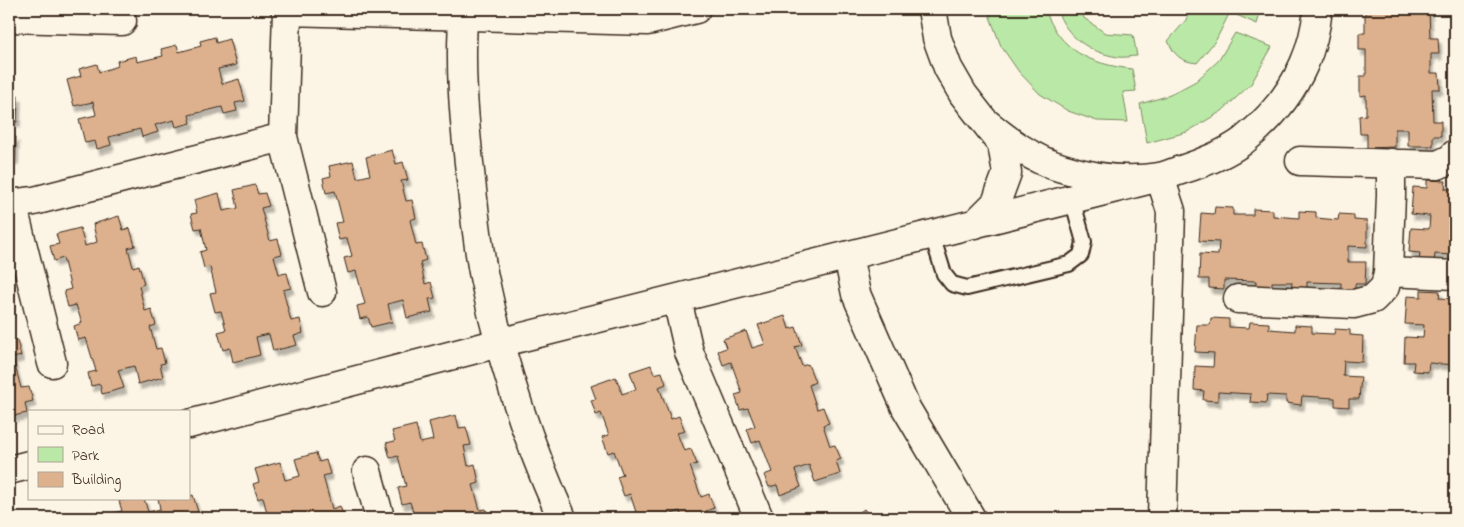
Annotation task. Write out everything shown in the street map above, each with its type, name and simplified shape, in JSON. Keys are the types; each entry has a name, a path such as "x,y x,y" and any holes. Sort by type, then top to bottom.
{"street":[{"path":"322,292 283,137 286,10 463,12 648,21 696,9"},
{"path":"932,9 937,38 948,68 963,94 1002,144 1007,173 996,203 975,224"},
{"path":"190,424 499,343 1160,177 1203,163 1242,142 1267,118 1288,93 1304,64 1315,32 1318,9"},
{"path":"463,12 462,49 466,133 484,274 499,343 523,422 543,476 562,518"},
{"path":"9,18 122,21"},
{"path":"984,120 1006,139 1032,155 1060,168 1090,176 1121,179 1160,177"},
{"path":"52,363 10,204 34,201 283,137"},
{"path":"1300,161 1438,165 1452,158 1455,154"},
{"path":"1238,299 1354,304 1373,299 1385,288 1388,272 1391,163"},
{"path":"1160,177 1171,212 1162,518"},
{"path":"848,256 856,294 906,408 971,518"},
{"path":"1388,272 1455,275"},
{"path":"677,299 689,352 759,518"},
{"path":"9,470 28,465"},
{"path":"367,471 380,518"}],"lane":[{"path":"932,235 944,274 952,284 967,288 1069,264 1081,255 1084,242 1072,199"}],"green space":[{"path":"989,9 1045,9 1059,35 1078,53 1103,63 1132,69 1136,91 1123,92 1128,122 1097,121 1068,111 1040,94 1019,72 1001,46 990,17"},
{"path":"1057,9 1080,9 1084,18 1105,33 1133,35 1137,56 1118,57 1108,55 1080,42 1066,27"},
{"path":"1190,9 1261,9 1257,24 1230,12 1216,40 1197,63 1186,61 1179,57 1168,41 1186,20"},
{"path":"1235,33 1272,47 1251,84 1222,111 1187,132 1147,143 1140,104 1170,95 1196,81 1219,60"}],"building":[{"path":"1360,9 1429,9 1430,38 1438,38 1439,54 1431,54 1431,73 1439,73 1440,89 1432,89 1433,121 1441,121 1441,136 1433,136 1433,146 1408,146 1408,129 1395,129 1395,147 1367,148 1367,134 1360,134 1359,116 1366,115 1366,95 1360,96 1360,76 1366,76 1366,50 1359,50 1359,33 1365,33 1365,10"},
{"path":"215,37 216,43 229,39 236,65 218,69 222,84 239,79 245,101 235,103 237,111 224,114 222,107 189,115 191,123 176,127 174,120 155,125 158,132 142,137 140,129 109,137 111,145 97,149 95,141 85,143 79,119 96,115 93,102 74,106 67,80 81,76 79,69 97,64 99,72 118,66 117,61 136,56 137,62 163,56 161,49 177,45 179,52 201,46 200,41"},
{"path":"9,95 18,96 17,122 9,121"},
{"path":"9,136 16,137 15,159 9,159"},
{"path":"392,150 396,164 403,162 408,180 401,181 406,201 412,200 416,218 410,220 416,245 422,244 426,260 420,262 425,284 431,282 435,298 429,299 432,312 407,318 403,300 388,304 392,322 371,327 368,317 360,319 357,306 365,304 356,271 348,273 344,258 352,256 347,238 339,240 335,223 343,222 335,191 326,193 323,178 331,176 329,166 353,161 357,178 370,175 366,157"},
{"path":"1427,180 1446,181 1445,189 1455,189 1455,255 1435,254 1434,262 1419,262 1420,253 1409,252 1411,228 1429,229 1430,216 1411,214 1413,187 1427,188"},
{"path":"255,185 258,194 265,193 269,206 261,208 270,241 278,239 282,254 274,256 279,274 287,273 291,288 283,290 291,321 300,319 303,333 294,336 297,345 273,351 269,334 256,337 260,355 233,362 230,348 223,350 218,332 226,330 221,311 215,312 210,293 216,292 210,267 204,268 200,252 206,250 201,228 195,229 191,214 197,213 194,200 219,193 223,211 238,208 234,190"},
{"path":"1215,207 1233,208 1233,215 1253,215 1253,209 1273,210 1273,216 1299,218 1299,211 1316,212 1316,218 1338,220 1339,214 1354,215 1354,220 1367,221 1367,247 1348,246 1348,262 1366,262 1365,284 1355,284 1355,291 1341,291 1341,283 1307,282 1307,291 1291,290 1292,282 1272,282 1272,290 1256,289 1256,281 1224,280 1224,289 1209,288 1209,279 1199,279 1200,254 1218,255 1219,242 1199,241 1201,213 1214,214"},
{"path":"119,216 123,230 130,228 135,246 128,248 133,267 139,265 144,284 139,286 145,311 151,309 156,325 150,327 156,349 161,348 165,363 160,364 163,377 138,384 134,366 118,370 124,388 102,394 100,384 91,386 88,373 96,371 86,338 78,340 74,326 82,323 76,305 68,307 64,291 71,289 63,258 54,261 50,246 59,244 56,234 80,228 85,246 97,242 93,224"},
{"path":"1421,290 1440,291 1439,298 1455,299 1455,365 1429,363 1428,372 1413,371 1414,362 1404,362 1405,337 1423,338 1424,325 1405,324 1407,296 1421,297"},
{"path":"785,316 789,329 796,327 802,345 795,347 802,366 808,364 815,382 809,385 817,409 823,407 829,423 823,425 830,446 835,445 841,459 836,461 840,474 815,482 809,465 795,470 801,487 780,495 777,485 769,487 764,475 772,472 760,440 752,443 747,429 755,426 748,408 740,410 735,395 742,393 731,362 723,365 718,351 726,348 723,339 746,331 752,348 765,344 758,325"},
{"path":"1211,318 1229,319 1229,327 1249,328 1250,322 1269,323 1269,329 1295,331 1295,325 1312,326 1312,333 1334,334 1335,329 1350,330 1350,335 1363,336 1362,362 1344,361 1343,376 1361,377 1359,399 1349,399 1349,407 1335,406 1335,398 1302,396 1301,405 1286,403 1286,396 1267,395 1266,403 1250,402 1251,394 1218,392 1218,401 1203,400 1204,391 1194,390 1195,366 1213,367 1214,353 1195,352 1197,325 1210,325"},
{"path":"17,340 21,356 13,358 21,388 29,387 33,401 25,403 27,413 9,417 9,341"},
{"path":"651,365 654,374 662,372 666,384 659,387 671,419 679,416 685,431 677,433 684,451 691,449 697,464 690,466 701,497 709,494 714,508 706,511 708,518 682,518 680,511 667,516 668,518 631,518 629,515 636,512 630,494 624,496 617,477 623,475 614,451 608,453 602,437 609,435 601,413 596,415 591,400 596,399 591,386 616,377 622,394 636,389 630,372"},
{"path":"456,415 459,428 466,427 471,445 464,446 468,466 475,464 479,483 473,485 480,510 486,509 488,518 415,518 410,502 402,504 398,488 406,486 398,456 390,458 386,443 395,441 392,431 416,425 420,443 433,440 429,422"},
{"path":"316,453 319,462 326,460 330,474 323,476 332,509 340,506 344,518 268,518 263,497 258,499 253,484 259,482 255,469 280,462 285,480 300,476 295,459"},
{"path":"193,495 198,512 191,515 192,518 115,518 113,513 122,511 119,501 123,500 145,500 148,512 160,509 158,500 190,500 190,496"},
{"path":"864,509 871,518 852,518"}]}
